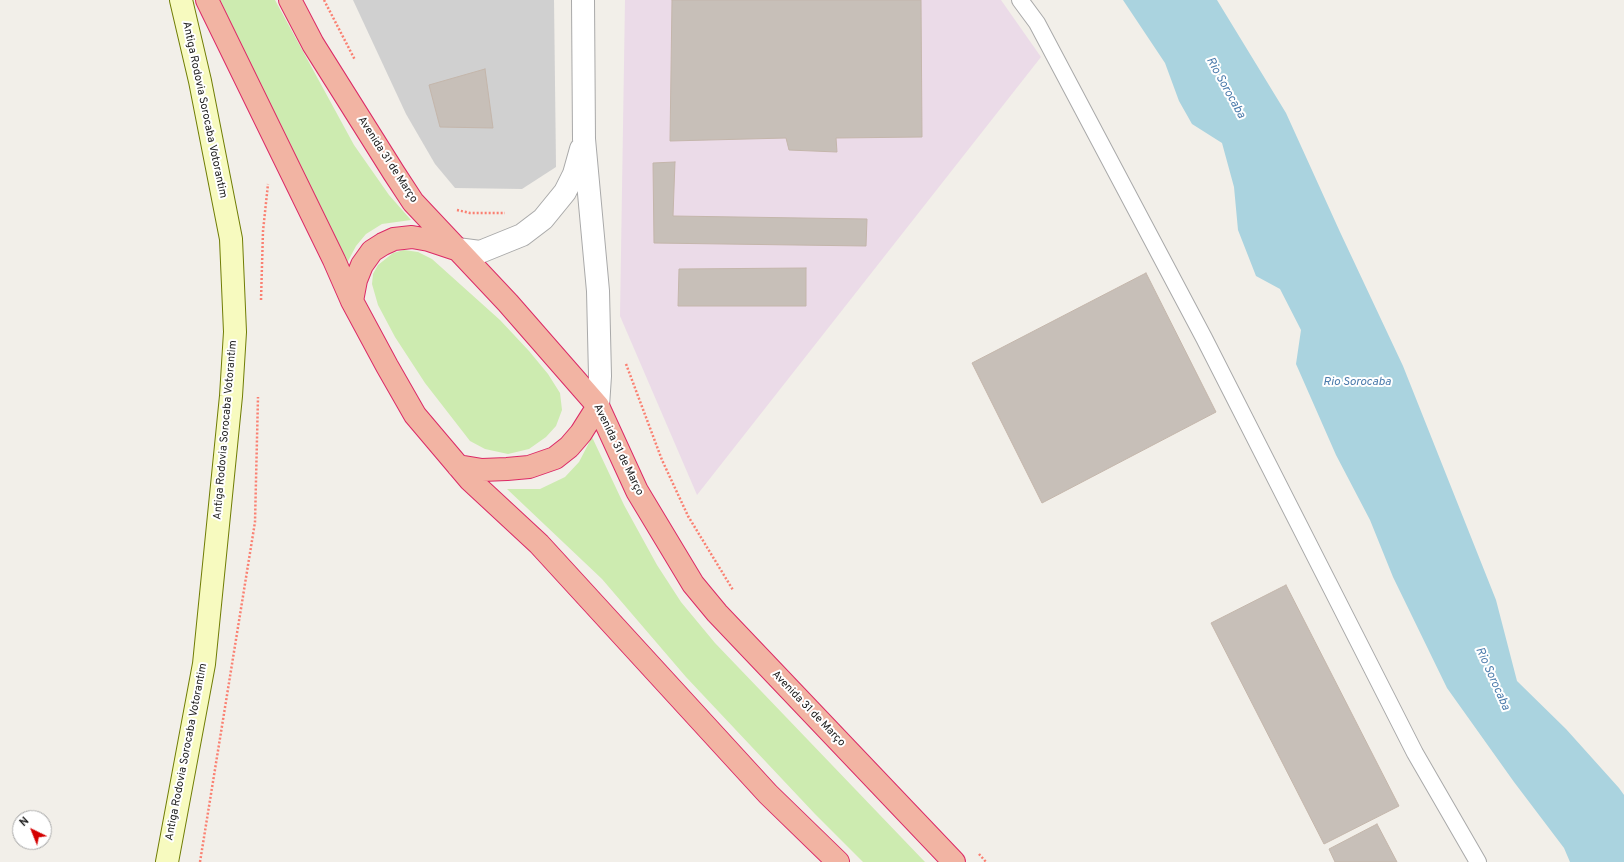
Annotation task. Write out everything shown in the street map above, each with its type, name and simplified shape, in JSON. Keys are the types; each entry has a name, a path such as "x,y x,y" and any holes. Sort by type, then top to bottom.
{"highway":[{"path":"207,0 334,260 352,300 415,415 487,498 539,544 768,794 838,862"},
{"name":"Avenida 31 de Março","path":"290,0 314,44 413,202 508,302 598,406 637,491 693,584 717,613 954,862"},
{"path":"352,300 356,280 362,265 372,251 383,244 394,239 412,236 457,249"},
{"path":"458,466 482,470 529,467 555,458 569,447 582,433 598,406"}],"main road":[{"name":"Antiga Rodovia Sorocaba Votorantim","path":"167,862 204,664 231,396 235,332 231,239 200,81 181,0"}],"street":[{"path":"583,0 584,139 598,291 600,376 598,406"},
{"path":"457,249 480,252 522,235 543,220 565,192 574,174 584,139"}],"lane":[{"path":"1020,0 1037,23 1204,338 1415,753 1478,862"}],"path":[{"path":"324,0 358,65"},
{"path":"452,209 470,213 506,213"},
{"path":"623,357 662,460 688,516 733,591"},
{"path":"975,851 986,862"}],"shaded area":[{"path":"353,0 554,0 556,167 522,189 455,188 435,164 406,114"},
{"path":"625,0 1001,0 1041,57 697,495 620,316"}],"green space":[{"path":"220,0 275,0 354,145 389,195 411,220 382,224 366,234 356,246 346,265"},
{"path":"404,250 418,252 432,259 500,320 548,374 560,393 562,410 556,426 546,437 529,449 508,454 485,449 470,441 425,383 395,337 378,305 372,284 373,274 378,265 393,253"},
{"path":"592,437 624,505 657,565 681,602 715,643 925,862 863,862 815,814 686,677 602,579 507,489 540,489 565,477 579,462"}],"water":[{"name":"Rio Sorocaba","path":"1123,0 1217,0 1286,113 1403,366 1496,600 1517,681 1566,729 1624,795 1624,862 1570,862 1564,848 1514,782 1447,688 1393,577 1370,520 1336,455 1296,364 1301,330 1280,289 1256,276 1238,230 1234,187 1222,143 1192,124 1179,101 1165,63"}],"building":[{"path":"672,0 921,0 922,137 836,138 837,152 789,150 786,138 670,141"},
{"path":"485,69 493,128 440,127 429,85"},
{"path":"675,162 673,216 867,219 866,246 654,243 653,163"},
{"path":"806,268 806,306 678,306 679,269"},
{"path":"1146,273 1216,412 1042,503 972,363"},
{"path":"1286,585 1399,806 1324,844 1211,623"},
{"path":"1377,824 1397,862 1335,862 1329,849"}]}
